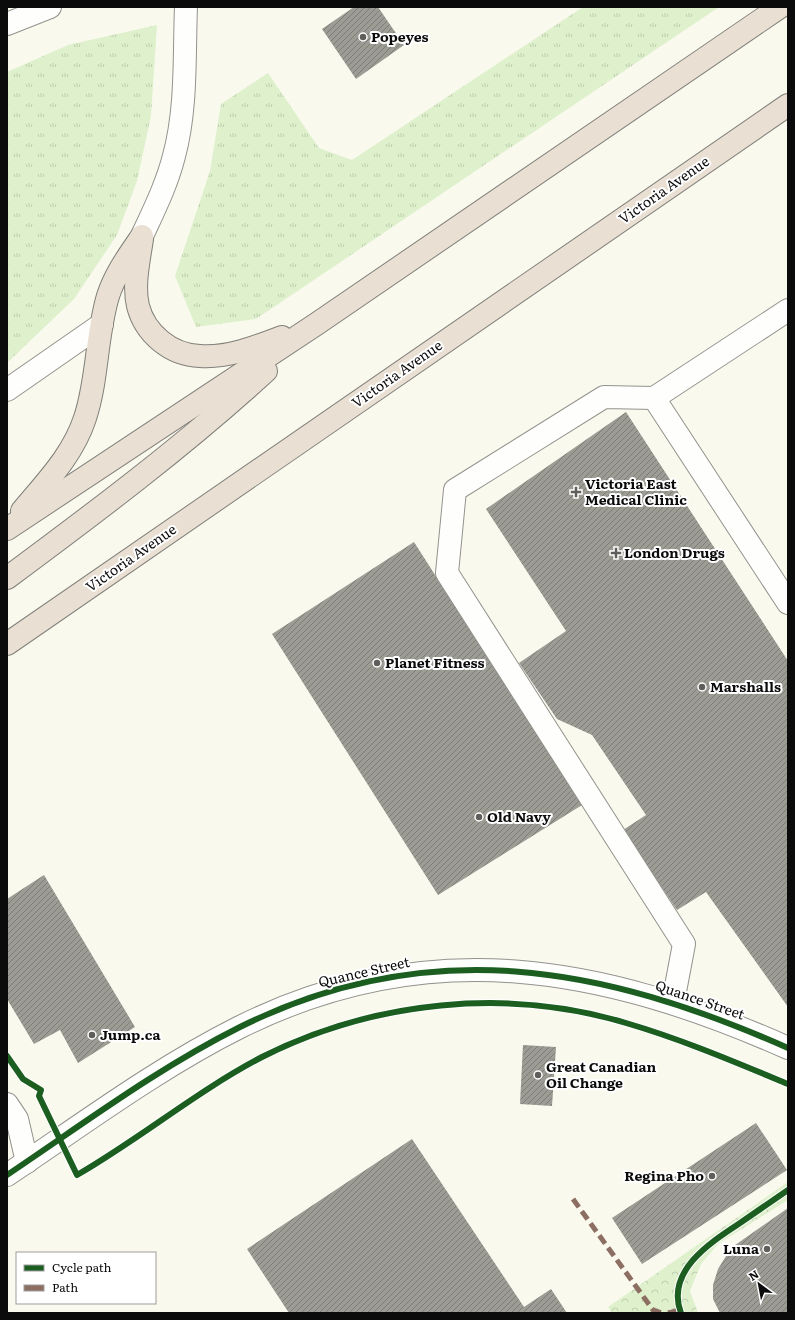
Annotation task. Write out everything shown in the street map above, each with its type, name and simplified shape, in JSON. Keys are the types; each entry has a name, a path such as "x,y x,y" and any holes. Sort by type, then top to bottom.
{"highway":[{"path":"7,529 315,325 780,7"},
{"path":"718,153 788,99"},
{"name":"Victoria Avenue","path":"7,644 788,105"},
{"path":"7,529 59,467 74,444 92,397 102,324 108,295 122,264 142,236"},
{"path":"142,236 136,285 138,305 144,322 156,338 174,350 199,356 230,354 264,344 315,325"},
{"path":"7,578 107,504 214,418 315,325"}],"street":[{"path":"7,24 50,7"},
{"path":"142,236 161,195 174,156 181,116 186,7"},
{"path":"672,1002 684,944 447,573 456,490 604,396 654,398 788,310"},
{"path":"7,390 102,324"},
{"path":"654,398 788,603"},
{"name":"Quance Street","path":"7,1175 192,1053 240,1027 286,1006 349,986 414,973 510,970 561,975 605,984 672,1002 742,1027 788,1048"},
{"path":"7,1104 17,1119 27,1162"},
{"path":"7,1150 27,1162"}],"green space":[{"path":"583,7 719,7 256,319 196,327 175,276 210,171 221,104 268,73 319,148 352,160"},
{"path":"157,25 151,116 137,181 117,235 74,299 7,363 7,72 68,45"},
{"path":"788,1182 788,1200 718,1244 701,1264 690,1291 698,1313 612,1313 608,1307"}],"building":[{"name":"Popeyes","path":"354,7 378,7 404,45 356,79 322,29"},
{"path":"626,412 788,661 788,1007 706,892 677,910 623,830 646,815 592,735 557,719 519,663 566,631 486,509"},
{"path":"414,542 582,805 438,895 272,634"},
{"path":"44,875 135,1027 78,1063 60,1030 34,1044 7,999 7,899"},
{"name":"Great Canadian Oil Change","path":"523,1045 556,1047 552,1106 520,1104"},
{"path":"756,1123 787,1170 642,1264 612,1218"},
{"path":"412,1139 524,1307 551,1289 567,1313 289,1313 247,1249"},
{"path":"788,1208 788,1313 720,1313 713,1299 713,1285 718,1269 731,1248"}],"marked path":[{"path":"573,1199 653,1310 662,1313"},
{"path":"668,1313 680,1310"}],"cycle path":[{"path":"7,1175 150,1078 240,1027 310,998 379,979 448,971 516,972 583,981 651,997 719,1020 788,1048"},
{"path":"7,1056 23,1079 41,1090 39,1096 77,1175 101,1161 238,1070 262,1057 305,1038 349,1023 395,1012 441,1006 488,1003 535,1005 581,1012 626,1023 667,1036 788,1084"},
{"path":"681,1313 678,1298 679,1284 685,1271 694,1259 716,1239 788,1190"}],"place":[{"name":"Popeyes","path":"363,37"},
{"name":"Victoria East Medical Clinic","path":"576,492"},
{"name":"London Drugs","path":"616,553"},
{"name":"Planet Fitness","path":"377,663"},
{"name":"Marshalls","path":"702,687"},
{"name":"Old Navy","path":"479,817"},
{"name":"Jump.ca","path":"92,1035"},
{"name":"Great Canadian Oil Change","path":"538,1075"},
{"name":"Regina Pho","path":"712,1176"},
{"name":"Luna","path":"767,1249"}]}
